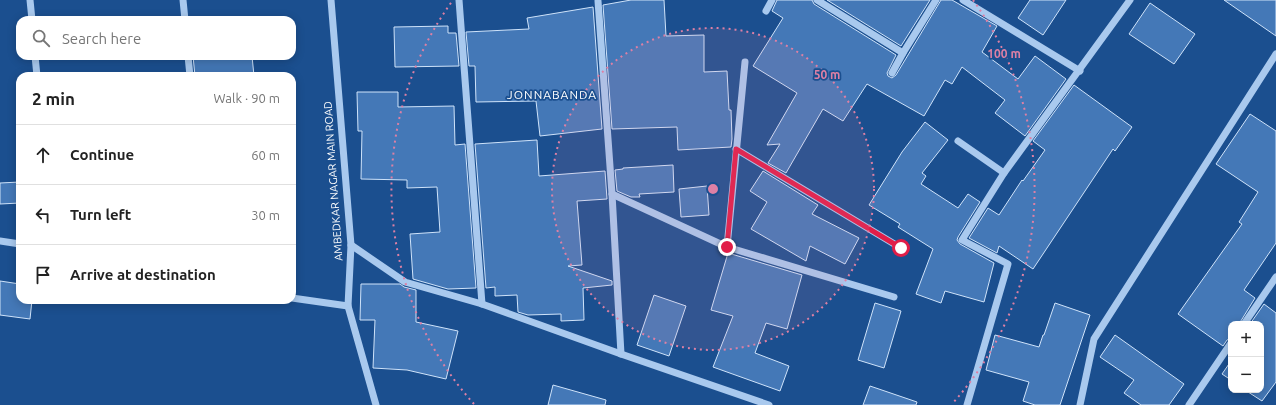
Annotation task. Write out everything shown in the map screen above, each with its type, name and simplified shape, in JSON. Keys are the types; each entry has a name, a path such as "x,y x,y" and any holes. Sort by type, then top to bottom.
{"street":[{"path":"30,0 32,16"},
{"path":"183,0 185,16"},
{"name":"AMBEDKAR NAGAR MAIN ROAD","path":"331,0 351,245 348,306 376,405"},
{"path":"459,0 482,304"},
{"path":"766,11 772,0"},
{"path":"818,0 903,53"},
{"path":"892,73 936,0"},
{"path":"963,0 1080,71"},
{"path":"967,405 1008,264 962,240 1004,173 1080,71 1130,0"},
{"path":"598,1 622,354"},
{"path":"1080,405 1094,339 1276,54"},
{"path":"35,60 37,72"},
{"path":"188,60 190,72"},
{"path":"727,247 745,62"},
{"path":"958,141 1004,173"},
{"path":"736,149 901,248"},
{"path":"612,194 727,247 894,297"},
{"path":"0,241 16,243"},
{"path":"351,245 405,282 482,304 769,405"},
{"path":"1246,321 1276,277"},
{"path":"296,299 348,306"},
{"path":"1189,405 1228,347"}],"building":[{"path":"631,0 664,0 666,36 704,35 704,72 727,71 729,110 731,110 731,147 678,150 677,127 612,129 603,5"},
{"path":"777,0 812,0 814,4 896,55 887,73 888,76 892,78 896,75 941,0 952,0 997,26 982,52 1018,79 1035,56 1066,79 1025,136 995,113 1005,100 962,67 952,84 945,80 924,116 867,84 843,121 823,109 786,173 768,163 780,144 767,145 797,93 753,66 783,18 772,11"},
{"path":"827,0 930,0 901,46"},
{"path":"1030,0 1066,0 1043,35 1018,18"},
{"path":"1224,0 1276,0 1276,36"},
{"path":"1150,3 1195,34 1174,64 1129,34"},
{"path":"593,7 602,129 540,136 536,101 476,102 475,66 469,66 466,32 529,29 527,18"},
{"path":"448,26 448,33 456,33 459,66 395,67 394,27"},
{"path":"193,60 252,60 254,72 195,72"},
{"path":"1074,85 1132,127 1115,151 1113,149 1033,269 999,246 997,253 969,238 988,208 999,215 1022,180 1023,181 1045,150 1033,141"},
{"path":"357,92 398,92 398,107 454,106 455,145 465,144 476,288 448,289 413,279 410,234 440,232 437,187 407,188 407,180 361,179 362,131 358,131"},
{"path":"1250,114 1276,131 1276,243 1244,290 1255,298 1241,321 1228,321 1228,340 1223,346 1178,314 1242,224 1239,222 1258,192 1216,164"},
{"path":"925,122 948,140 922,173 926,176 921,184 958,208 968,194 980,202 957,240 960,244 994,263 984,302 945,291 941,303 916,294 933,249 898,227 900,224 869,205 902,152"},
{"path":"537,140 539,176 605,171 607,199 577,201 582,265 568,266 612,281 612,285 583,288 584,320 561,321 561,314 528,315 518,312 517,295 495,296 495,287 486,288 475,144"},
{"path":"673,165 674,192 639,194 640,197 631,197 617,191 615,170 623,168"},
{"path":"763,171 818,205 812,214 859,238 845,264 810,246 806,261 751,229 767,202 750,191"},
{"path":"16,182 16,203 0,204 0,183"},
{"path":"707,186 709,215 681,217 679,189"},
{"path":"728,253 802,275 787,329 766,323 755,353 789,366 780,391 713,367 733,316 711,310"},
{"path":"0,281 16,283 16,304 32,304 30,319 0,315"},
{"path":"361,284 400,284 404,287 416,290 416,322 458,331 446,379 407,370 373,368 375,320 360,320"},
{"path":"654,295 686,306 669,356 637,345"},
{"path":"875,303 901,311 884,368 858,360"},
{"path":"1055,303 1090,315 1060,405 1035,405 1023,401 1029,382 986,370 995,335 1039,347"},
{"path":"1264,304 1276,313 1276,382 1262,401 1250,393 1264,393 1264,321 1252,321"},
{"path":"1115,335 1184,384 1169,405 1141,405 1124,393 1134,380 1100,357"},
{"path":"1228,365 1228,378 1222,374"},
{"path":"553,385 606,400 605,405 548,405"},
{"path":"870,386 917,402 916,405 863,405"}],"district":[{"name":"JONNABANDA","path":"552,94"}],"route":[{"path":"727,247 736,149 901,248"}]}
